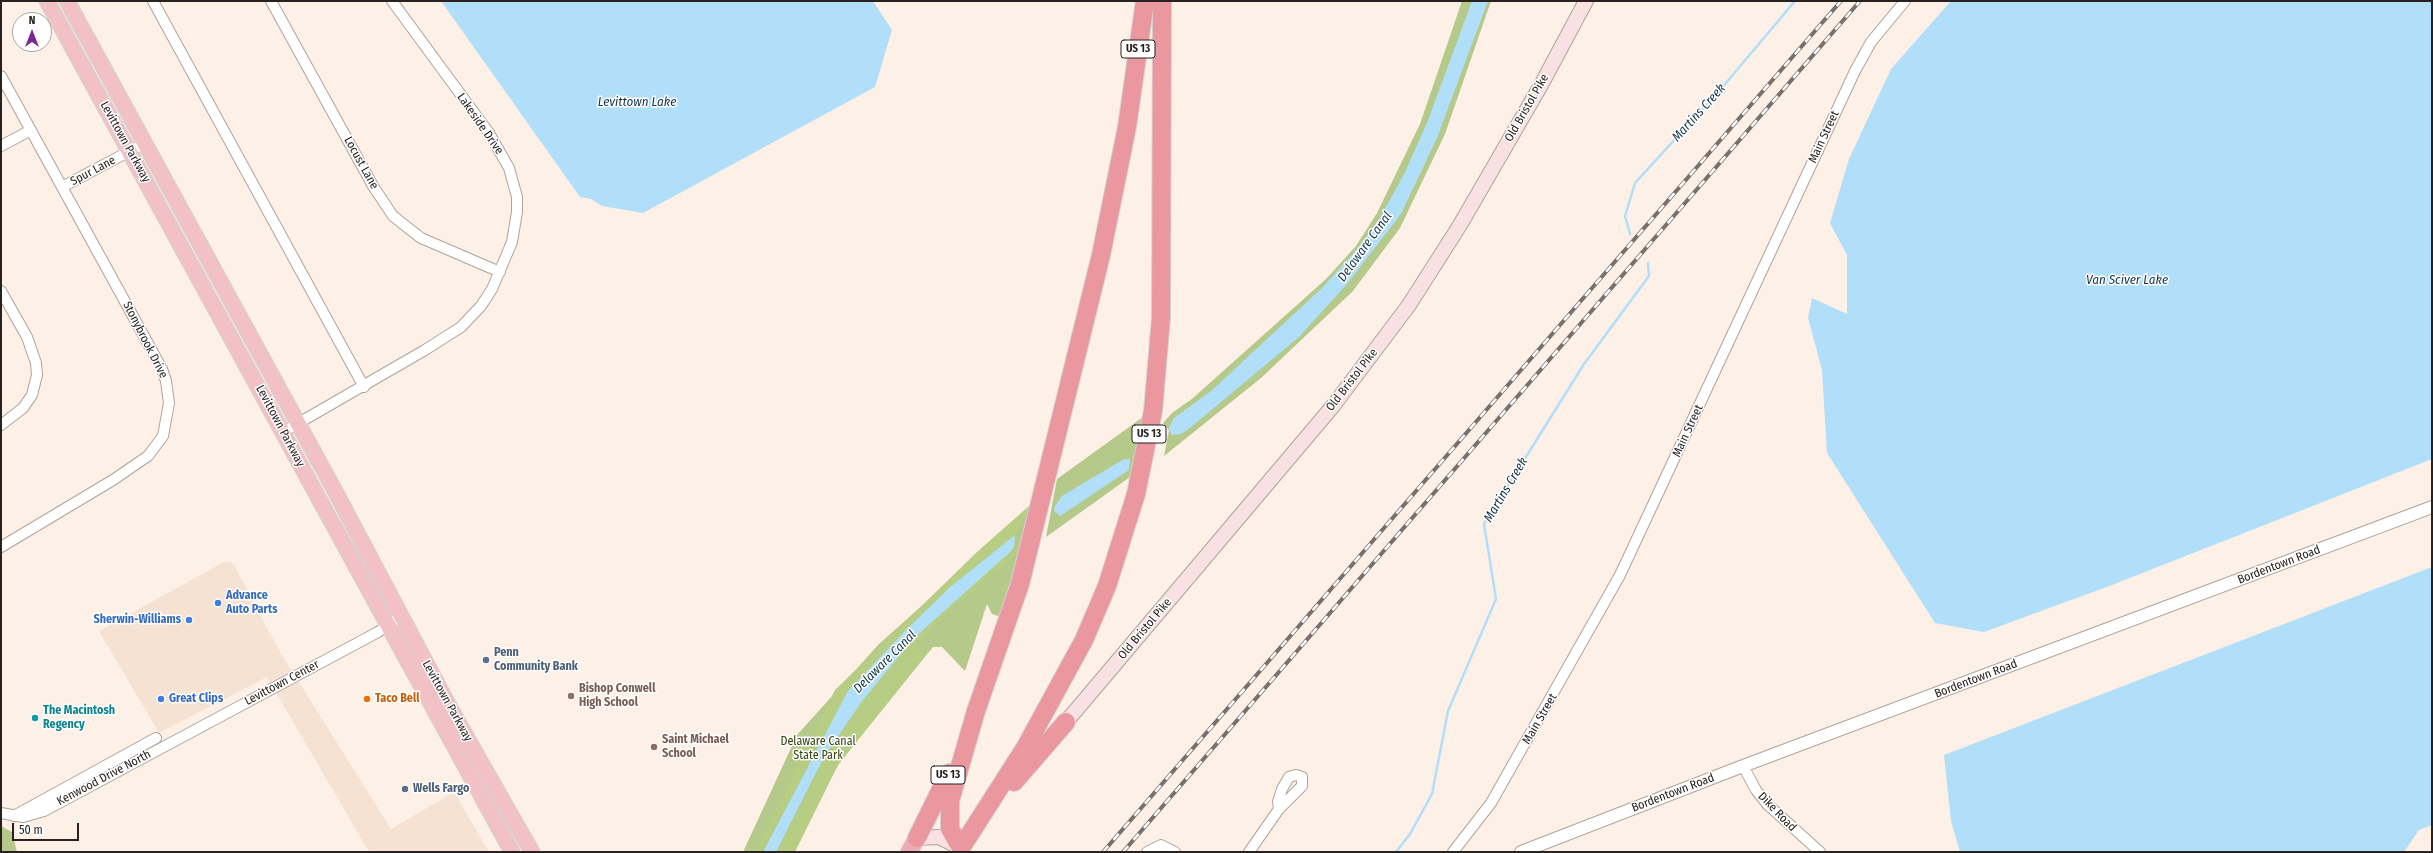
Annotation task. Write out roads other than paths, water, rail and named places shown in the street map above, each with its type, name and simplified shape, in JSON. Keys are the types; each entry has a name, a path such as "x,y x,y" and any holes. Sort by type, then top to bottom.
{"highway":[{"name":"US 13","path":"961,851 974,827 1040,723 1084,640 1119,554 1138,487 1153,411 1161,318 1162,1"},
{"name":"US 13","path":"913,845 944,784 976,711 1020,584 1101,255 1127,127 1145,2"},
{"path":"961,851 950,829 949,809 976,711"},
{"path":"974,827 1066,722"}],"main road":[{"name":"Levittown Parkway","path":"47,1 512,852"},
{"name":"Levittown Parkway","path":"67,1 298,424 450,708 532,852"},
{"name":"Old Bristol Pike","path":"1066,722 1212,551 1348,387 1422,284 1481,189 1586,1"},
{"path":"913,845 939,837 961,851"}],"street":[{"path":"153,1 364,386"},
{"name":"Locust Lane","path":"271,1 373,186 392,216 421,238 500,272"},
{"name":"Lakeside Drive","path":"283,432 364,386 461,327 481,306 500,272 512,242 516,226 516,197 509,168 489,133 392,1"},
{"name":"Main Street","path":"1453,852 1492,803 1620,575 1855,71 1871,42 1905,1"},
{"name":"Stonybrook Drive","path":"1,76 162,369 169,393 169,414 158,445 140,463 1,547"},
{"path":"1,146 31,130"},
{"name":"Spur Lane","path":"62,187 145,143"},
{"path":"1,291 27,337 36,363 38,375 32,395 23,408 1,425"},
{"name":"Bordentown Road","path":"1524,851 1743,766 2432,507"},
{"name":"Levittown Center","path":"160,748 378,632 387,624 402,616"},
{"path":"14,816 156,738"},
{"name":"Kenwood Drive North","path":"1,813 14,816 31,816 44,811 160,748"},
{"name":"Dike Road","path":"1743,766 1756,790 1767,804 1820,852"},
{"path":"1249,852 1279,809"},
{"path":"1148,852 1156,846 1165,846 1175,852"}],"water":[{"name":"Levittown Lake","path":"441,1 873,1 892,30 875,87 643,213 602,206 591,199 580,197"},
{"name":"Delaware Canal","path":"1472,1 1488,1 1437,138 1401,214 1347,284 1299,337 1190,428 1181,434 1171,435 1169,427 1174,418 1211,391 1322,288 1353,254 1380,218 1405,172 1427,123"},
{"name":"Van Sciver Lake","path":"1951,1 2432,1 2432,459 2112,585 1984,632 1935,623 1827,453 1822,370 1808,318 1812,298 1847,314 1847,255 1830,223 1849,159 1891,69"},
{"path":"1124,459 1130,459 1129,470 1060,516 1054,511 1055,506 1062,496"},
{"name":"Delaware Canal","path":"1015,535 1014,547 1009,553 913,639 863,700 825,755 776,852 763,852 848,691 905,631 949,588"},
{"path":"2432,567 2432,825 2419,830 2404,852 1960,852 1951,821 1944,755"}],"waterway":[{"name":"Martins Creek","path":"1630,234 1625,216 1635,183 1720,90 1795,1"},
{"name":"Martins Creek","path":"1396,852 1410,834 1432,794 1448,711 1496,599 1484,524 1584,364 1649,276 1648,263"}],"railway":[{"path":"1103,852 1841,1"},
{"path":"1123,852 1860,1"}],"place":[{"name":"Advance Auto Parts","path":"218,603"},
{"name":"Sherwin-Williams","path":"189,620"},
{"name":"Penn Community Bank","path":"486,660"},
{"name":"Bishop Conwell High School","path":"571,696"},
{"name":"Great Clips","path":"161,699"},
{"name":"Taco Bell","path":"367,699"},
{"name":"The Macintosh Regency","path":"35,718"},
{"name":"Saint Michael School","path":"654,747"},
{"name":"Wells Fargo","path":"405,789"}],"park label":[{"name":"Delaware Canal State Park","path":"818,749"}]}
